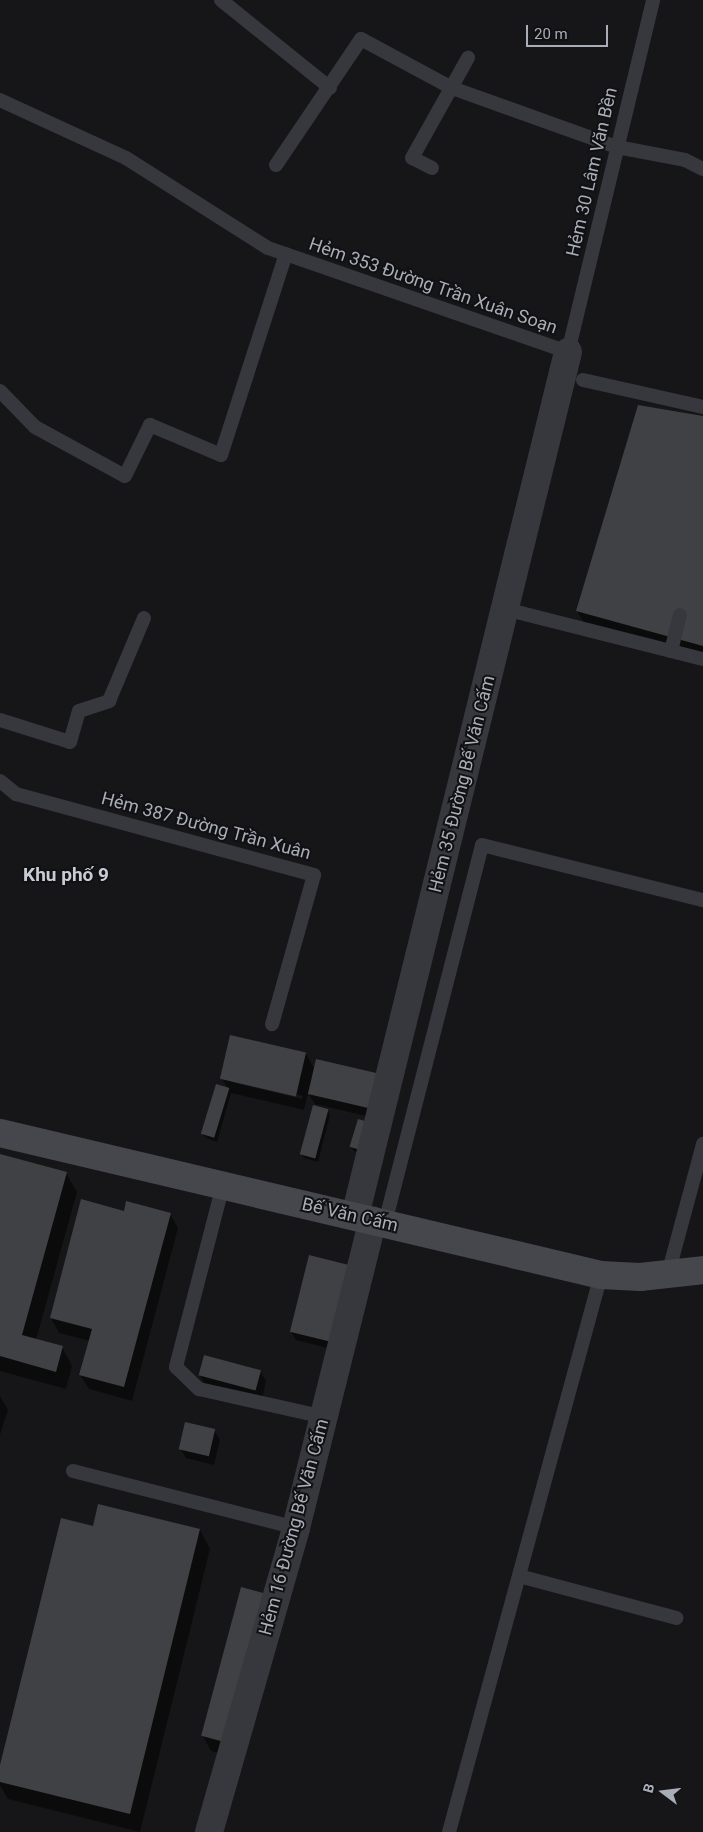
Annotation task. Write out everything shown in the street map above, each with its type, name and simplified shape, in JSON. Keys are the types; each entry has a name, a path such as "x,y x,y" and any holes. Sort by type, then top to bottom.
{"street":[{"name":"Hẻm 35 Đường Bế Văn Cấm","path":"371,1220 505,609 568,352"},
{"name":"Bế Văn Cấm","path":"0,1133 601,1274 640,1277 703,1270"},
{"name":"Hẻm 16 Đường Bế Văn Cấm","path":"209,1832 296,1528 371,1220"}],"lane":[{"path":"221,0 330,88"},
{"name":"Hẻm 30 Lâm Văn Bền","path":"568,352 652,0"},
{"path":"276,165 330,88 361,39 452,88 617,147 685,160 703,169"},
{"path":"432,168 412,158 468,58"},
{"name":"Hẻm 353 Đường Trần Xuân Soạn","path":"0,100 126,158 268,248 568,352"},
{"name":"Hẻm 353 Đường Trần Xuân Soạn","path":"0,391 35,427 125,476 150,425 221,454 286,254"},
{"path":"583,380 703,407"},
{"path":"505,609 703,659"},
{"path":"671,651 680,615"},
{"path":"0,720 70,742 79,711 109,702 144,618"},
{"name":"Hẻm 387 Đường Trần Xuân","path":"0,781 16,794 314,875 272,1024"},
{"path":"371,1220 482,845 703,900"},
{"path":"668,1274 703,1144"},
{"path":"222,1185 176,1367 199,1389 324,1417"},
{"path":"449,1832 601,1274"},
{"path":"73,1471 296,1528"},
{"path":"518,1576 677,1618"}],"building":[{"path":"638,405 703,416 703,646 576,611"},
{"path":"230,1035 306,1053 296,1096 220,1079"},
{"path":"316,1059 377,1073 369,1108 308,1094"},
{"path":"216,1084 229,1088 214,1138 201,1134"},
{"path":"313,1105 328,1109 315,1158 300,1154"},
{"path":"358,1119 371,1123 363,1151 350,1147"},
{"path":"0,1154 67,1172 22,1335 63,1346 56,1372 0,1356"},
{"path":"81,1199 124,1211 126,1201 171,1213 124,1387 79,1375 92,1329 50,1318"},
{"path":"309,1255 350,1265 331,1342 290,1332"},
{"path":"204,1355 261,1370 256,1391 199,1375"},
{"path":"185,1422 215,1429 209,1456 179,1449"},
{"path":"98,1504 200,1529 130,1814 0,1782 0,1765 61,1518 93,1526"},
{"path":"241,1587 264,1593 224,1742 201,1736"}],"district":[{"name":"Khu phố 9","path":"66,875"}]}
